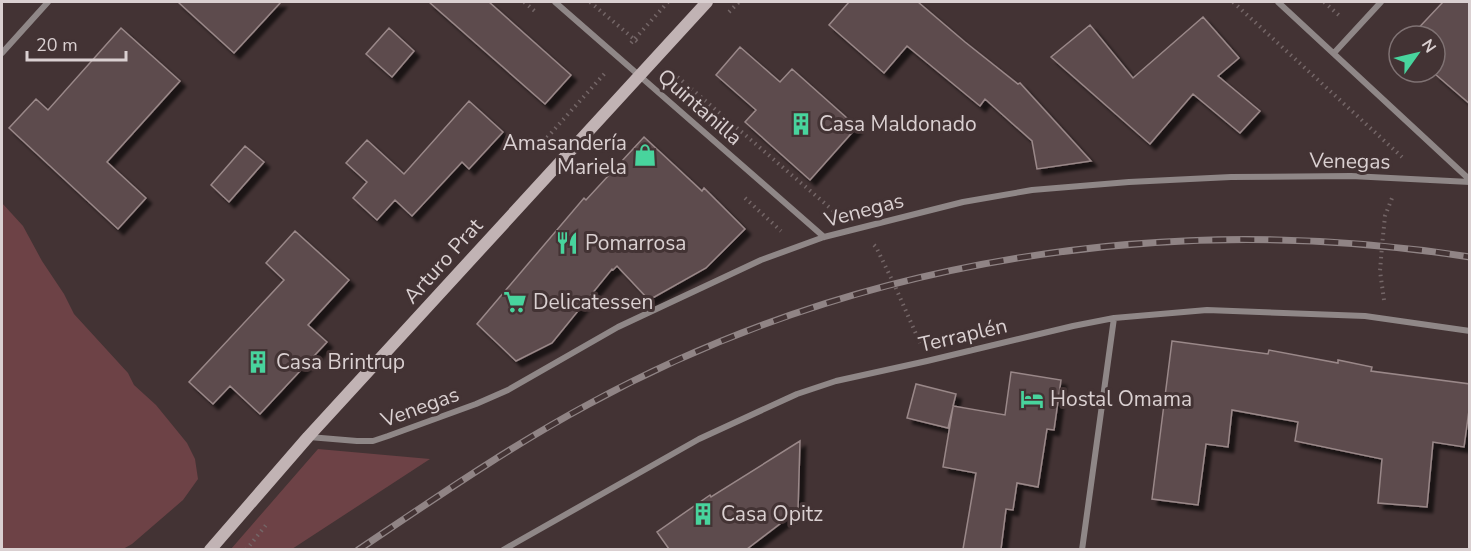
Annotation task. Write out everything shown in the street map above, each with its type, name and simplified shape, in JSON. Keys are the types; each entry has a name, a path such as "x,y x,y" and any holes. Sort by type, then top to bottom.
{"street":[{"path":"2,53 48,2"},
{"name":"Quintanilla","path":"555,2 824,237"},
{"name":"Arturo Prat","path":"210,549 308,437 707,2"},
{"path":"1278,2 1470,181"},
{"path":"1334,53 1381,2"},
{"name":"Venegas","path":"308,437 374,441 508,390 618,327 761,260 824,237 963,202 1032,190 1231,177 1351,176 1470,181"},
{"name":"Terraplén","path":"503,549 699,439 797,394 836,381 1073,326 1114,318 1207,310 1365,316 1470,331"},
{"path":"1082,549 1114,318"}],"path":[{"path":"590,2 876,247 927,361"},
{"path":"618,57 668,2"},
{"path":"1233,2 1406,161"},
{"path":"1386,319 1380,271 1385,216 1394,194"}],"shaded area":[{"path":"2,203 23,226 74,314 128,373 134,385 156,405 187,443 195,459 198,479 183,500 132,544 123,549 2,549"},
{"path":"318,449 430,459 292,549 231,549"}],"building":[{"path":"178,2 281,2 234,53"},
{"path":"429,2 489,2 571,75 545,104"},
{"path":"849,2 918,2 965,42 1018,84 1020,83 1091,161 1037,169 1032,141 985,99 980,106 907,46 884,73 829,25"},
{"path":"1443,2 1470,2 1470,104 1447,84 1447,24 1422,24"},
{"path":"1203,17 1239,58 1218,76 1260,111 1240,133 1193,94 1150,144 1051,57 1090,25 1133,78"},
{"path":"121,28 180,81 107,162 146,198 118,229 9,128 36,99 48,110"},
{"path":"389,28 414,51 392,77 366,54"},
{"name":"Casa Maldonado","path":"740,47 780,82 792,69 857,127 810,180 745,122 756,110 716,75"},
{"path":"469,101 503,132 469,169 462,162 412,216 395,200 377,220 353,198 367,182 346,163 367,140 404,174"},
{"path":"644,137 702,191 704,188 745,229 706,268 649,300 617,266 612,269 552,343 516,361 477,324 584,198 586,200"},
{"path":"245,146 264,162 229,202 211,185"},
{"name":"Casa Brintrup","path":"295,231 349,280 308,325 327,342 260,414 230,386 213,404 189,382 284,280 266,263"},
{"path":"1172,341 1268,354 1269,350 1372,367 1371,371 1470,384 1470,403 1464,447 1433,442 1427,507 1378,503 1382,459 1295,441 1298,422 1232,410 1228,447 1206,444 1198,505 1152,499"},
{"path":"1011,372 1061,380 1054,430 1047,429 1038,487 1017,483 1013,510 1006,509 1001,549 963,549 976,473 943,467 953,407 948,428 907,418 916,384 956,394 953,406 1005,415"},
{"path":"800,441 798,510 747,549 669,549 657,532 710,495 711,497"}],"railway":[{"path":"358,550 501,456 589,404 691,354 797,313 906,281 1017,258 1130,244 1243,240 1357,244 1470,257"}],"place":[{"name":"Casa Maldonado","path":"801,124"},
{"name":"Amasandería Mariela","path":"645,155"},
{"name":"Pomarrosa","path":"567,243"},
{"name":"Delicatessen","path":"515,302"},
{"name":"Casa Brintrup","path":"258,362"},
{"name":"Hostal Omama","path":"1032,399"},
{"name":"Casa Opitz","path":"703,514"}]}
